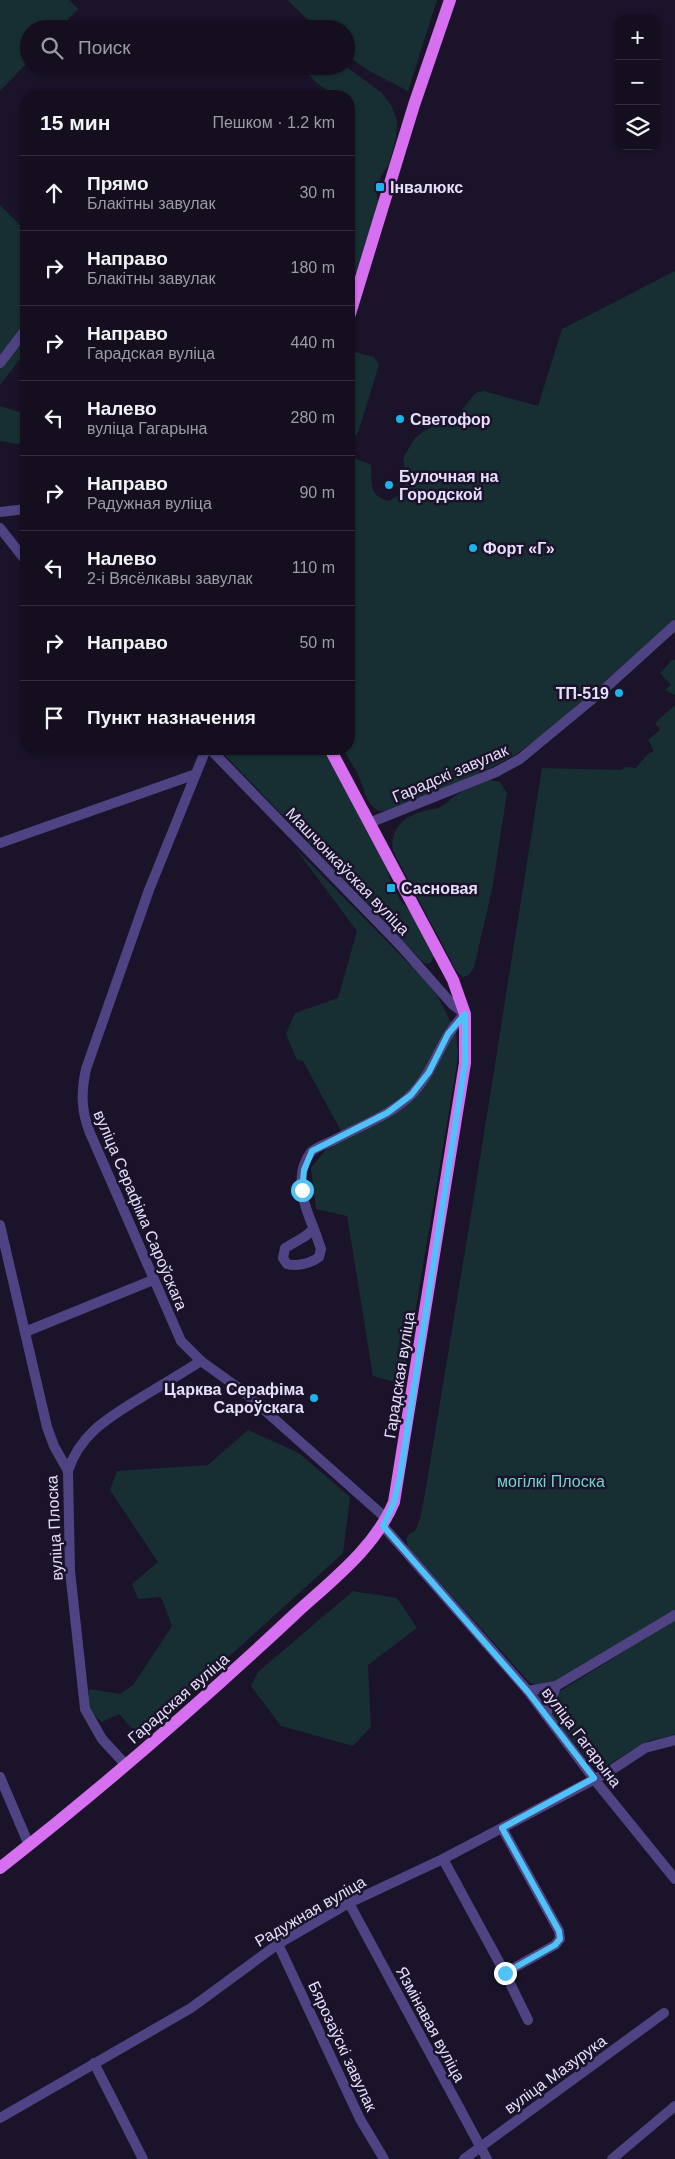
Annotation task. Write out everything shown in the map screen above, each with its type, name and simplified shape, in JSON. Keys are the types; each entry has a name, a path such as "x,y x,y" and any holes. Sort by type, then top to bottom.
{"main road":[{"path":"355,297 414,105 450,0"},
{"name":"Гарадская вуліца","path":"0,1868 126,1765 252,1655 359,1554 385,1523 394,1502 400,1476 465,1063 465,1014 445,962 333,755"}],"street":[{"path":"0,363 20,337"},
{"path":"0,512 20,510"},
{"path":"0,528 20,553"},
{"name":"Гарадскі завулак","path":"369,824 496,772 520,759 601,692 675,625"},
{"name":"вуліца Серафіма Сароўскага","path":"204,755 149,890 86,1069 82,1090 86,1123 181,1341 202,1361 244,1392 385,1523"},
{"name":"Машчонкаўская вуліца","path":"216,755 398,944 452,1004 465,1014"},
{"path":"0,843 196,774"},
{"path":"314,1229 306,1209 302,1190 304,1170 312,1151 387,1113 411,1095 429,1072 448,1034 465,1014"},
{"name":"вуліца Плоска","path":"0,1225 47,1427 54,1446 68,1471 70,1571 83,1699 94,1728 126,1765"},
{"path":"25,1332 153,1280"},
{"path":"68,1471 76,1451 87,1436 101,1424 202,1361"},
{"name":"вуліца Гагарына","path":"385,1523 528,1692 675,1879"},
{"path":"528,1692 556,1686 675,1615"},
{"path":"546,1715 556,1686"},
{"name":"Радужная вуліца","path":"0,2118 191,2008 278,1944 349,1903 443,1859 610,1771 646,1748 667,1740 675,1740"},
{"path":"0,1776 30,1844"},
{"path":"502,1828 559,1931 560,1939 555,1945 505,1973"},
{"path":"443,1859 505,1973 528,2020"},
{"name":"Язмінавая вуліца","path":"349,1903 487,2159"},
{"name":"Бярозаўскі завулак","path":"278,1944 360,2119 384,2159"},
{"name":"вуліца Мазурука","path":"464,2159 664,2014"},
{"path":"94,2063 143,2159"},
{"path":"612,2159 675,2106"}],"green space":[{"path":"0,0 69,0 78,9 68,20 20,20 20,70 0,91"},
{"path":"287,0 437,0 408,91 371,72 355,61 355,20 308,20"},
{"path":"355,73 381,92 391,105 397,120 396,137 389,165 382,174 376,190 378,203 355,275 355,90 327,90 309,75 355,75"},
{"path":"0,205 20,225 20,359 0,385"},
{"path":"675,271 675,620 543,735 515,755 482,772 393,810 379,811 368,800 357,773 346,755 355,755 355,458 371,465 372,488 377,496 389,501 402,493 406,477 403,458 415,438 424,431 459,414 477,392 484,391 538,406 562,329"},
{"path":"355,352 374,357 379,365 358,433 355,436"},
{"path":"0,406 20,412 20,443 17,444 0,441"},
{"path":"672,660 675,660 675,695 665,690 671,685 660,673"},
{"name":"могілкі Плоска","path":"675,705 675,1611 557,1682 540,1686 530,1683 408,1547 406,1539 409,1534 415,1531 420,1519 425,1493 542,768 622,770 625,767 636,768 647,755 654,751 648,740 660,730 655,723"},
{"path":"225,755 328,755 387,865 390,880 400,900 412,913 434,956 431,963 426,964"},
{"path":"490,780 500,782 507,793 492,890 474,967 469,975 463,977 457,972 394,853 392,845 395,832 410,816 436,809 465,790"},
{"path":"295,848 419,974 437,995 456,1032 458,1055 456,1070 403,1384 373,1376 347,1216 316,1209 311,1168 341,1131 303,1061 297,1060 286,1034 295,1013 338,998 357,931"},
{"path":"248,1430 299,1453 350,1497 343,1553 200,1683 137,1734 119,1714 102,1722 89,1711 89,1689 120,1694 133,1685 172,1626 161,1597 138,1599 132,1584 158,1562 110,1490 117,1471 208,1465"},
{"path":"353,1591 397,1598 417,1628 368,1665 371,1727 353,1746 281,1726 251,1686 258,1672"},
{"path":"675,1620 675,1735 648,1741 604,1767 594,1767 552,1715 552,1705 557,1693"}],"place":[{"name":"Інвалюкс","path":"380,187"},
{"name":"Светофор","path":"400,419"},
{"name":"Булочная на Городской","path":"389,485"},
{"name":"Форт «Г»","path":"473,548"},
{"name":"ТП-519","path":"619,693"},
{"name":"Сасновая","path":"391,888"},
{"name":"Царква Серафіма Сароўскага","path":"314,1398"}],"route":[{"path":"302,1190 304,1170 312,1151 387,1113 411,1095 429,1072 448,1034 465,1014 465,1063 400,1476 394,1502 383,1526 528,1692 594,1778 502,1828 559,1931 560,1939 555,1945 505,1973"}]}
